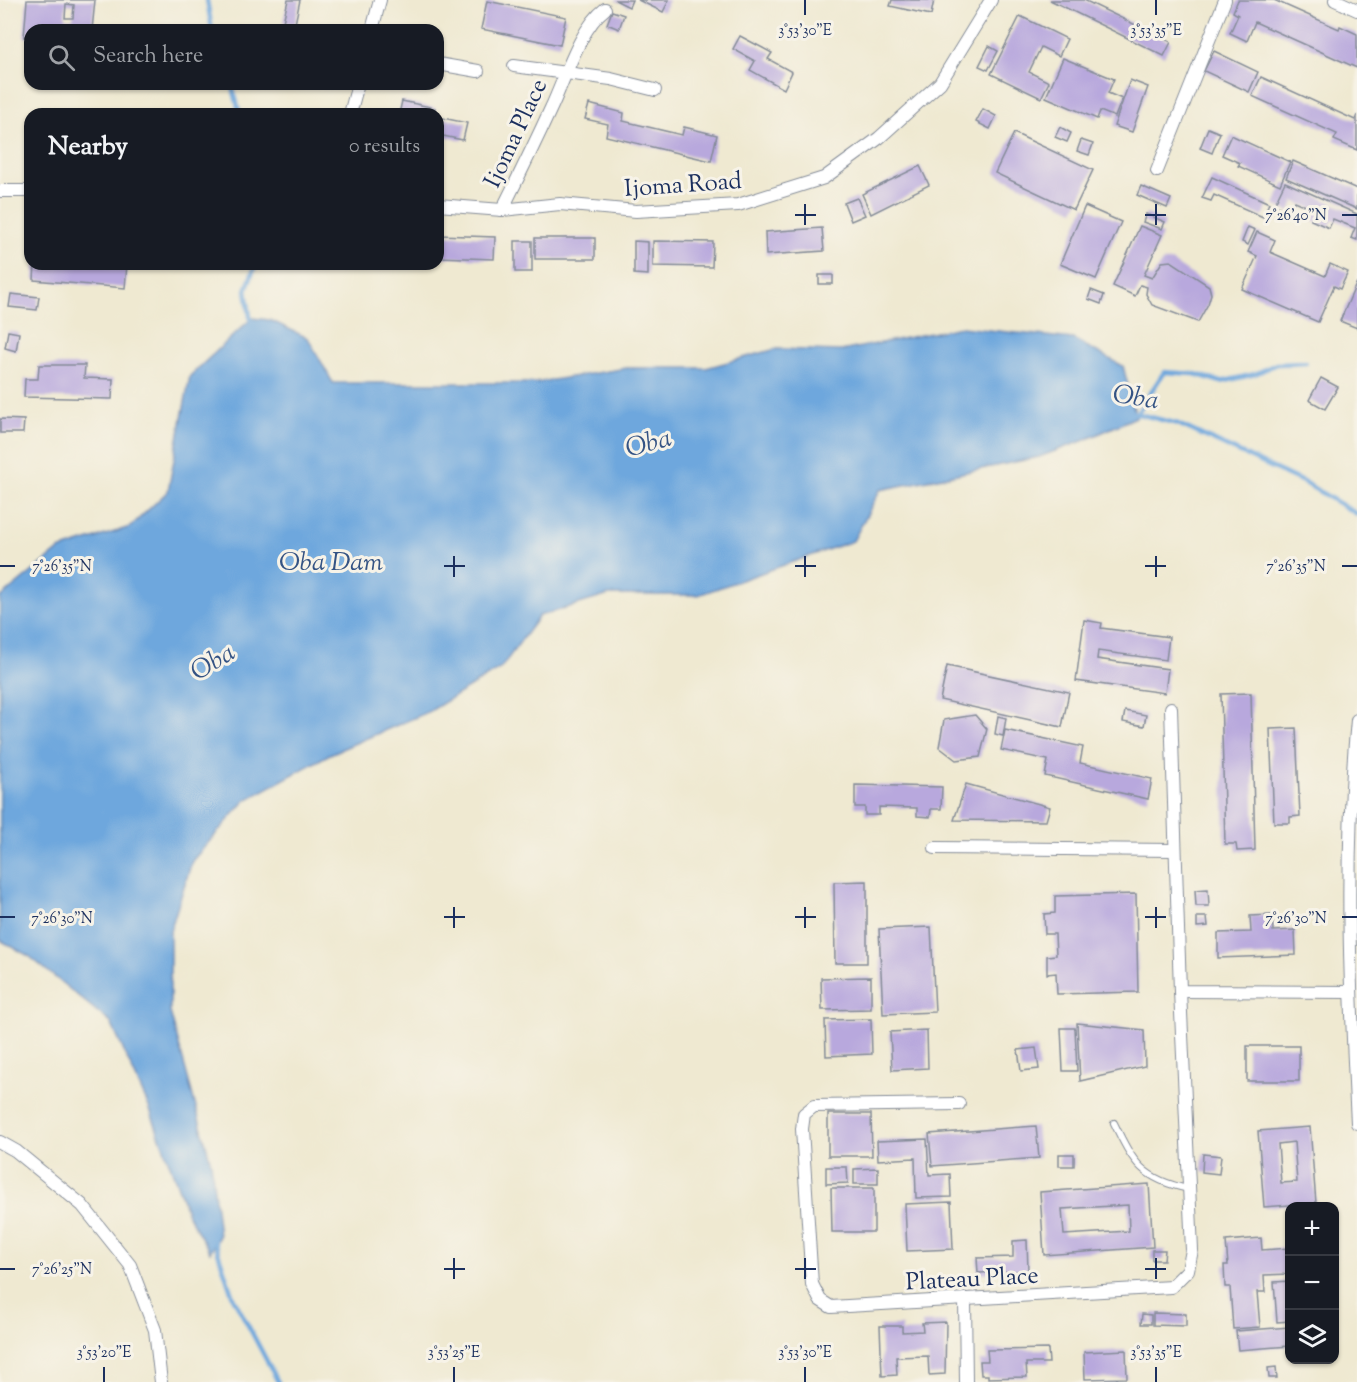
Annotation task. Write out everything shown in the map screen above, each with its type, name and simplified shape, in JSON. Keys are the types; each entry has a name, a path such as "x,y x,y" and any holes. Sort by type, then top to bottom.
{"street":[{"path":"374,24 380,0"},
{"name":"Ijoma Road","path":"444,205 502,210 560,204 636,211 738,205 824,178 879,138 940,83 991,0"},
{"path":"1157,171 1225,0"},
{"path":"1335,0 1357,10"},
{"name":"Ijoma Place","path":"502,210 566,73 588,30 597,15 604,9"},
{"path":"444,65 477,71"},
{"name":"Ijoma Place","path":"514,66 611,79 655,90"},
{"path":"352,108 356,90"},
{"path":"0,191 24,191"},
{"name":"Plateau Place","path":"959,1104 814,1106 804,1114 802,1129 812,1284 820,1300 831,1307 1171,1287 1188,1270 1192,1250 1180,991 1171,708"},
{"path":"1357,720 1351,778 1349,877 1357,1123"},
{"path":"935,848 1175,850"},
{"path":"1180,991 1351,992"},
{"path":"0,1142 16,1150 82,1205 130,1265 154,1330 161,1382"},
{"path":"965,1299 966,1382"}],"lane":[{"path":"1114,1124 1130,1157 1146,1174 1167,1185 1189,1190"}],"water":[{"name":"Oba Dam","path":"252,318 270,320 308,338 333,383 534,383 627,368 706,368 776,349 841,351 961,327 1073,339 1123,366 1136,417 1085,440 1039,457 880,490 853,541 698,595 609,595 539,616 501,668 430,711 330,754 246,800 192,861 170,931 170,1012 211,1163 219,1236 210,1252 189,1217 149,1107 111,1023 29,956 0,940 0,598 59,550 130,527 168,491 190,376"}],"building":[{"path":"27,0 95,0 93,24 25,24","holes":["66,4 74,5 73,18 65,18"]},
{"path":"288,0 300,0 295,24 283,22"},
{"path":"615,0 632,0 629,7"},
{"path":"638,0 669,0 663,12"},
{"path":"892,0 934,0 931,15 890,6"},
{"path":"1050,0 1084,0 1171,42 1164,56"},
{"path":"1238,0 1274,0 1339,29 1340,26 1357,34 1357,68 1255,22 1247,41 1230,33 1238,15 1233,12"},
{"path":"487,1 566,17 560,45 481,29"},
{"path":"612,11 624,15 619,29 607,24"},
{"path":"1020,16 1067,39 1059,56 1041,47 1029,72 1049,82 1041,98 991,74"},
{"path":"740,36 772,53 768,59 792,72 784,89 750,70 755,61 733,49"},
{"path":"989,46 998,51 988,70 979,66"},
{"path":"1214,51 1258,72 1249,92 1204,71"},
{"path":"1063,58 1114,79 1108,93 1122,99 1115,117 1100,111 1097,119 1046,97"},
{"path":"1261,77 1355,120 1357,115 1357,150 1334,140 1337,134 1252,96"},
{"path":"1130,80 1148,87 1132,132 1114,126"},
{"path":"402,101 435,108 400,108"},
{"path":"589,104 624,113 623,121 682,135 684,127 717,135 711,161 606,136 608,124 585,119"},
{"path":"983,109 996,116 990,129 976,122"},
{"path":"444,118 467,123 463,140 444,136"},
{"path":"1060,127 1071,133 1067,142 1055,137"},
{"path":"1208,128 1220,133 1212,153 1200,148"},
{"path":"1014,133 1093,170 1074,210 995,173"},
{"path":"1231,135 1290,162 1280,185 1238,166 1240,163 1222,155"},
{"path":"1081,140 1093,144 1089,155 1077,151"},
{"path":"1293,161 1357,189 1357,209 1286,178"},
{"path":"920,166 929,185 871,214 862,194"},
{"path":"1212,177 1269,203 1263,217 1214,195 1211,201 1202,198"},
{"path":"1285,182 1357,214 1357,240 1351,238 1355,228 1333,219 1329,228 1311,220 1315,210 1294,201 1290,212 1274,205"},
{"path":"1141,186 1171,199 1167,208 1137,195"},
{"path":"857,198 865,215 851,221 844,203"},
{"path":"1085,206 1121,222 1096,279 1060,264"},
{"path":"1146,214 1165,222 1162,229 1143,222"},
{"path":"1140,226 1162,235 1144,275 1152,278 1162,262 1171,261 1209,286 1211,294 1208,304 1198,322 1152,305 1146,294 1147,287 1140,285 1135,296 1113,286"},
{"path":"1248,227 1255,230 1248,245 1242,242"},
{"path":"822,228 824,251 766,255 765,232"},
{"path":"1257,232 1275,240 1270,252 1325,276 1330,264 1348,272 1340,289 1334,286 1318,322 1242,289 1257,256 1248,252"},
{"path":"444,235 495,237 494,259 444,257"},
{"path":"535,238 595,238 595,259 535,259"},
{"path":"515,241 532,241 532,272 515,272"},
{"path":"634,241 648,242 648,275 634,274"},
{"path":"653,241 713,242 712,267 653,266"},
{"path":"35,270 126,270 125,288 34,280"},
{"path":"819,275 833,275 833,284 819,284"},
{"path":"1357,282 1357,328 1340,321"},
{"path":"1091,290 1104,295 1101,304 1088,299"},
{"path":"11,294 39,297 37,310 9,307"},
{"path":"8,331 19,333 16,351 5,348"},
{"path":"39,365 85,365 84,378 113,379 112,399 24,397 25,379 38,379"},
{"path":"1321,378 1338,387 1325,409 1309,400"},
{"path":"0,419 24,420 23,433 0,433"},
{"path":"1084,620 1102,623 1101,628 1169,637 1166,660 1098,651 1097,659 1168,669 1165,693 1076,681"},
{"path":"947,666 1069,692 1062,727 940,700"},
{"path":"1251,693 1255,850 1237,851 1236,844 1225,844 1221,694"},
{"path":"1125,711 1146,715 1144,726 1123,722"},
{"path":"975,715 987,729 980,757 956,760 939,747 944,720"},
{"path":"998,716 1006,718 1003,736 995,734"},
{"path":"1296,728 1300,816 1290,817 1290,823 1274,823 1270,729"},
{"path":"1005,730 1083,747 1080,763 1152,779 1148,799 1045,776 1048,760 1001,750"},
{"path":"966,784 1050,807 1046,821 954,820"},
{"path":"855,785 942,787 941,809 931,809 930,817 917,816 917,808 879,807 879,815 865,815 865,807 855,807"},
{"path":"867,881 867,963 835,963 834,882"},
{"path":"1208,889 1209,906 1196,906 1195,890"},
{"path":"1136,894 1138,992 1057,994 1056,973 1047,974 1047,956 1056,955 1055,934 1045,934 1044,914 1055,913 1055,896"},
{"path":"1272,915 1273,931 1295,930 1296,955 1218,958 1218,933 1251,932 1250,916"},
{"path":"1197,917 1207,917 1208,926 1197,927"},
{"path":"931,927 935,1012 883,1014 879,929"},
{"path":"871,977 871,1009 822,1010 821,978"},
{"path":"871,1019 872,1054 826,1056 825,1020"},
{"path":"1077,1023 1144,1030 1145,1066 1080,1081"},
{"path":"1061,1028 1075,1028 1077,1071 1063,1071"},
{"path":"927,1030 928,1068 892,1070 890,1032"},
{"path":"1247,1046 1299,1046 1299,1081 1247,1081"},
{"path":"1036,1048 1039,1069 1021,1071 1018,1050"},
{"path":"828,1114 871,1114 872,1156 828,1156"},
{"path":"1036,1126 1039,1158 932,1166 929,1134"},
{"path":"1310,1127 1316,1202 1285,1202 1285,1205 1264,1207 1258,1131","holes":["1294,1142 1297,1182 1281,1183 1278,1144"]},
{"path":"927,1139 929,1175 950,1174 951,1197 916,1198 915,1158 878,1160 877,1141"},
{"path":"1059,1154 1074,1154 1074,1166 1059,1166"},
{"path":"1203,1154 1221,1156 1219,1174 1202,1172"},
{"path":"826,1167 847,1167 848,1183 826,1184"},
{"path":"878,1168 878,1184 854,1184 854,1169"},
{"path":"1149,1184 1153,1247 1044,1255 1040,1192","holes":["1128,1205 1129,1231 1064,1235 1062,1209"]},
{"path":"831,1188 874,1188 874,1232 832,1232"},
{"path":"951,1202 953,1249 907,1251 905,1204"},
{"path":"1261,1238 1262,1250 1285,1248 1285,1274 1264,1275 1265,1292 1257,1292 1260,1327 1233,1329 1230,1287 1225,1287 1224,1265 1228,1265 1226,1241"},
{"path":"1027,1240 1028,1271 978,1273 977,1258 1013,1257 1013,1241"},
{"path":"1152,1250 1165,1250 1164,1260 1152,1260"},
{"path":"1285,1281 1285,1321 1277,1322 1274,1282"},
{"path":"1153,1313 1186,1314 1186,1326 1153,1325"},
{"path":"1142,1314 1151,1315 1151,1324 1141,1324"},
{"path":"946,1322 945,1374 929,1375 928,1356 896,1357 897,1375 882,1376 880,1326 902,1326 902,1332 923,1331 922,1323"},
{"path":"1285,1327 1285,1346 1238,1350 1236,1331"},
{"path":"1048,1349 1049,1363 1026,1363 1027,1377 988,1378 988,1375 981,1375 980,1361 988,1361 987,1350"},
{"path":"1126,1350 1127,1378 1085,1379 1084,1352"},
{"path":"1276,1367 1277,1378 1269,1378 1268,1368"}],"waterway":[{"path":"207,0 211,24"},
{"path":"234,90 238,108"},
{"path":"251,323 246,290 254,270"},
{"path":"1138,412 1164,372 1195,374 1221,382 1255,374 1276,364 1306,363"},
{"name":"Oba","path":"1131,412 1178,424 1305,483 1357,514"},
{"path":"213,1237 233,1297 278,1382"}]}
